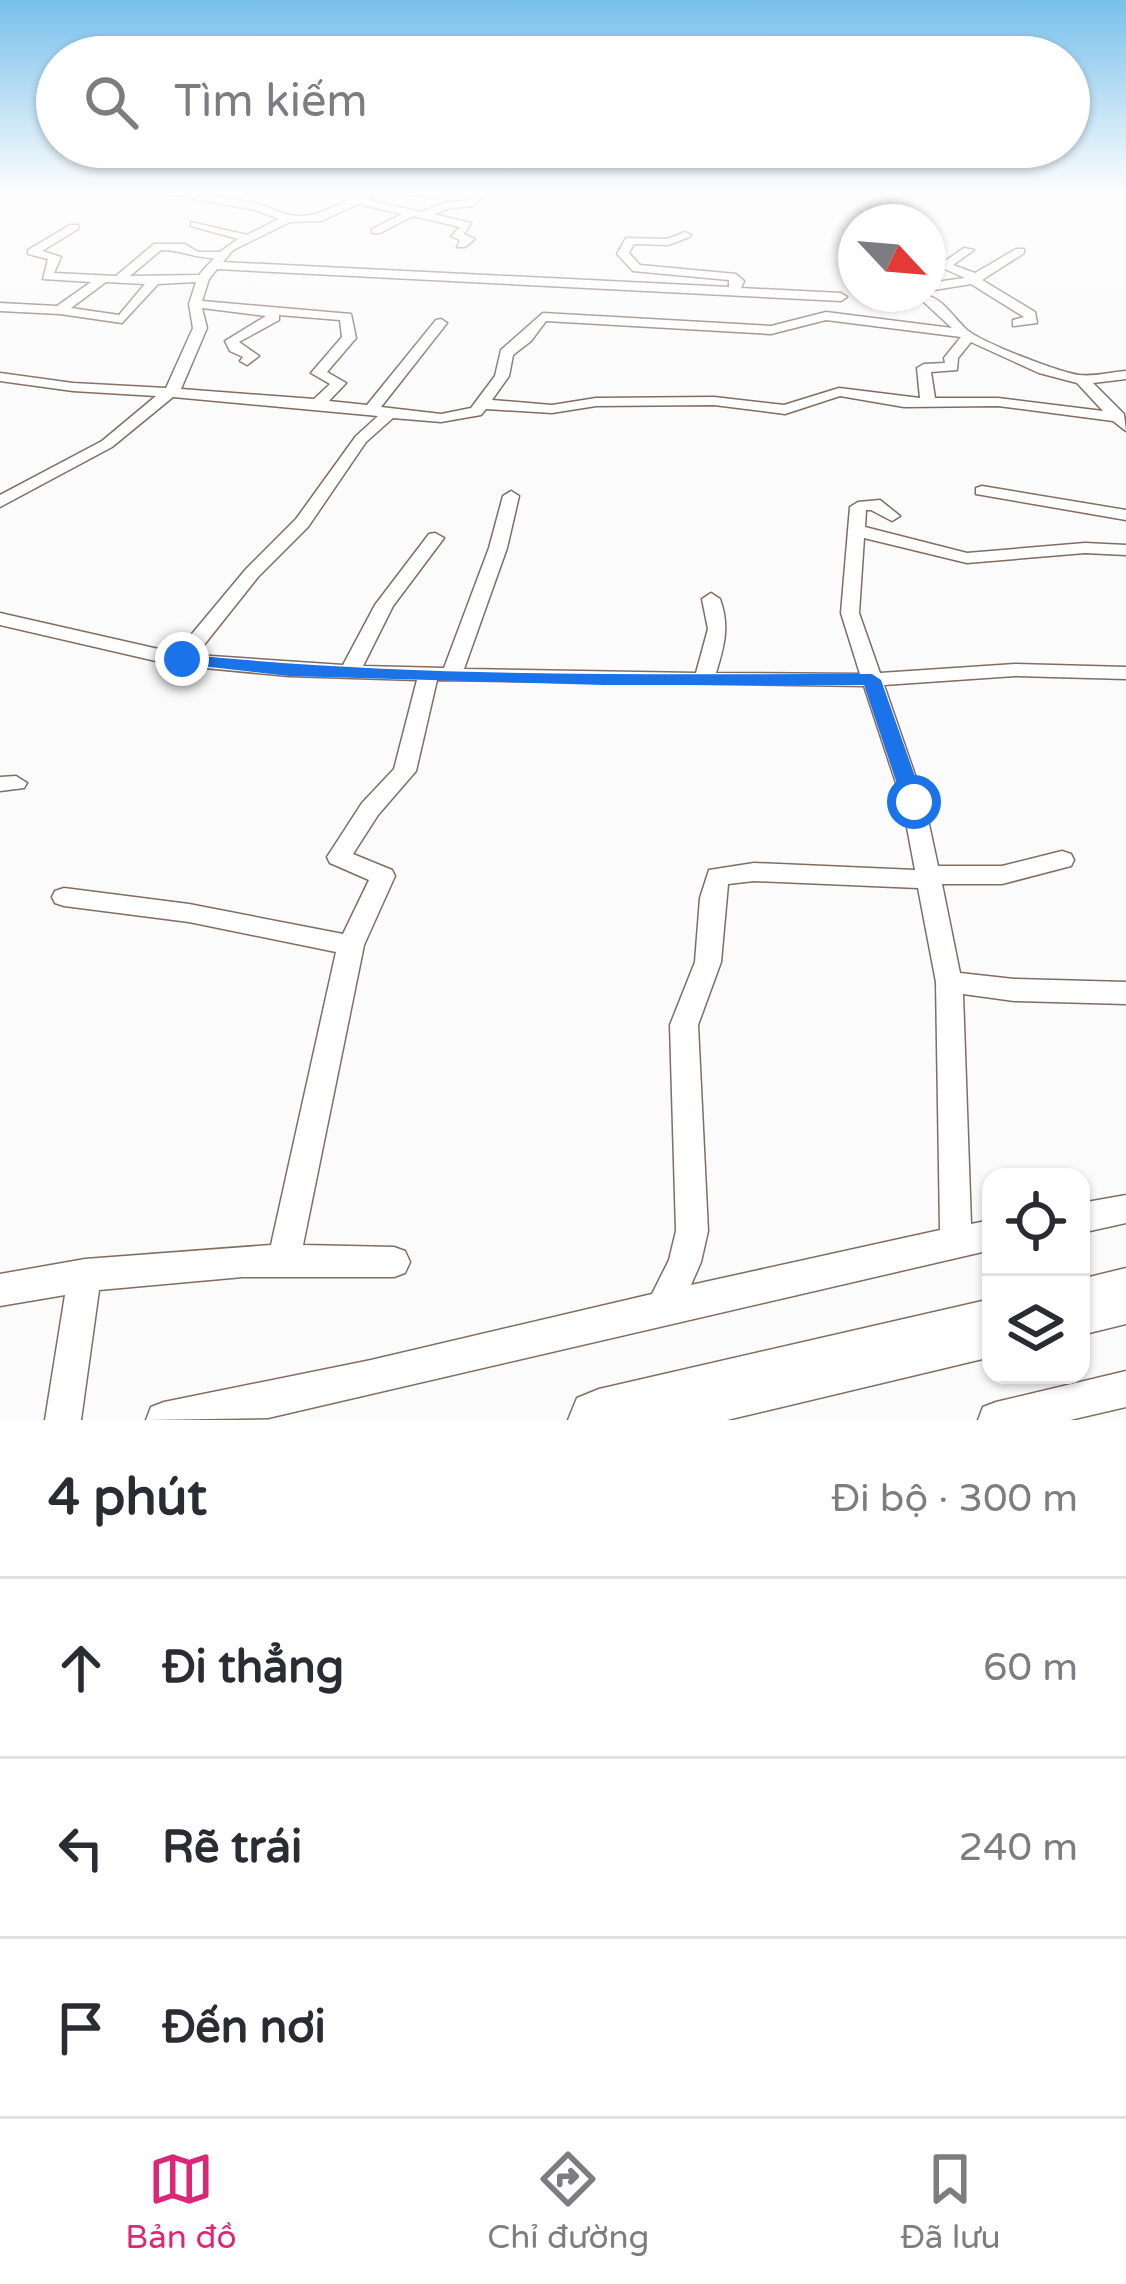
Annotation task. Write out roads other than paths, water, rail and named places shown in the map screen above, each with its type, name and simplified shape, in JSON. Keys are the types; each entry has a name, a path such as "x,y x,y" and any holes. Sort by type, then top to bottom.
{"highway":[{"path":"1090,1305 1126,1296"},
{"path":"599,1420 982,1330"}],"street":[{"path":"54,259 46,276 154,281 203,278"},
{"path":"60,310 139,259"},
{"path":"214,259 841,297 826,316"},
{"path":"628,259 637,268 732,277 738,281 734,291"},
{"path":"954,259 944,266 975,279 1030,315 1032,320 1018,323"},
{"path":"946,284 975,279 1007,259"},
{"path":"0,502 107,444 173,390 200,328 195,304 203,278 218,260"},
{"path":"0,308 122,319 154,281"},
{"path":"697,325 699,292"},
{"path":"195,304 346,317 349,338 318,373 339,383 317,403"},
{"path":"247,361 252,356 235,348 232,341 274,317 266,308"},
{"path":"944,312 965,335"},
{"path":"0,376 80,388 173,390 441,418 476,412 502,376 506,353 542,317 771,330 826,316 965,335 1044,370 1082,380 1126,375"},
{"path":"371,410 441,323"},
{"path":"928,403 924,368 952,367 951,358 965,335"},
{"path":"1082,380 1123,421"},
{"path":"483,404 552,409 596,402 714,401 785,410 833,392 928,403 998,402 1123,421"},
{"path":"182,659 253,573 302,523 361,439 390,413"},
{"path":"982,491 1126,515"},
{"path":"284,1257 310,1118 351,945 383,876 340,857 370,809 405,771 440,672 498,548 512,496"},
{"path":"892,516 886,508 861,504 850,613 898,745 949,982 956,1242"},
{"path":"855,530 967,558 1085,548 1126,550"},
{"path":"350,671 384,605 435,538"},
{"path":"705,677 719,638 712,599"},
{"path":"0,619 182,659 350,671 603,679 872,680 1015,670 1126,673"},
{"path":"664,1306 685,1262 692,1231 684,1025 691,993 708,963 710,895 718,876 754,872 930,878 1002,875 1062,860"},
{"path":"64,897 189,913 351,945"},
{"path":"949,982 1126,993"},
{"path":"1090,1216 1126,1209"},
{"path":"164,1420 305,1395 664,1306 982,1237"},
{"path":"0,1290 187,1261 284,1257 394,1262"},
{"path":"64,1420 85,1275"},
{"path":"997,1420 1126,1389"}]}
